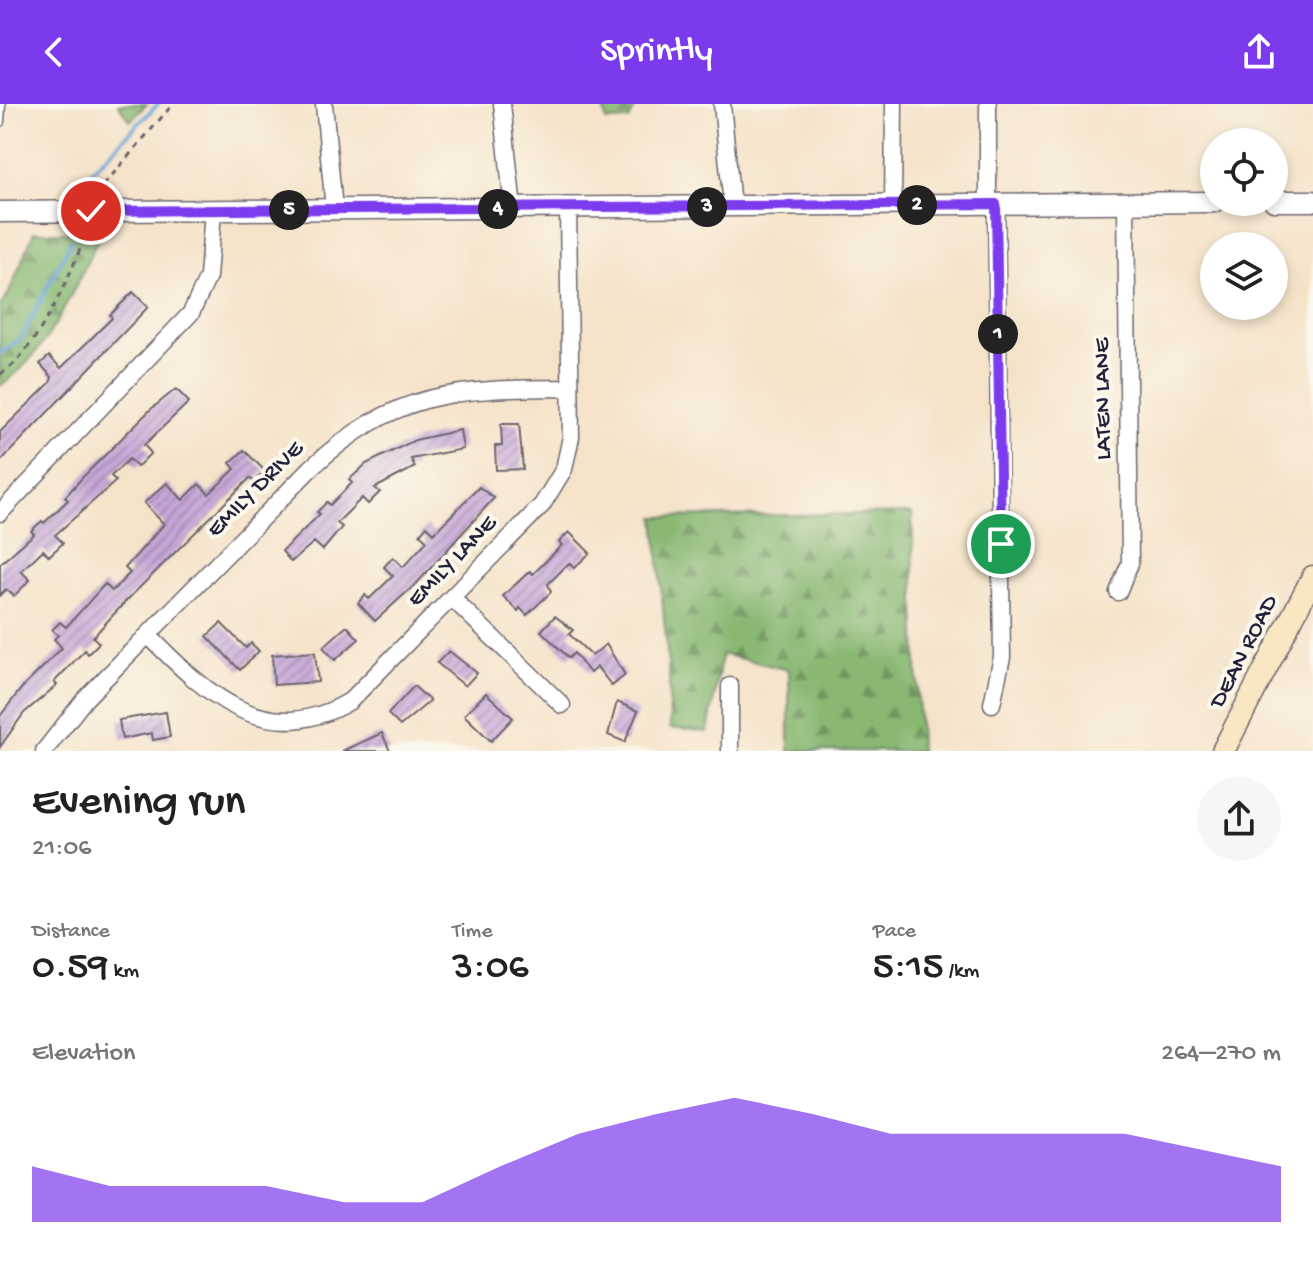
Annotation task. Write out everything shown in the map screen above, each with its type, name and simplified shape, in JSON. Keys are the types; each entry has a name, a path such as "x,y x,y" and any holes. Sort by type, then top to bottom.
{"main road":[{"name":"DEAN ROAD","path":"1223,751 1313,577"}],"street":[{"path":"324,104 334,209"},
{"path":"502,104 513,209"},
{"path":"722,104 732,206"},
{"path":"893,206 894,104"},
{"path":"988,104 1002,657 992,704"},
{"path":"1288,201 1313,201"},
{"name":"LATEN LANE","path":"1118,592 1130,563 1126,202"},
{"path":"0,212 1200,202"},
{"name":"EMILY LANE","path":"148,635 221,702 257,717 295,721 332,712 350,701 452,598 542,505 558,484 571,437 568,208"},
{"path":"0,513 191,313 208,277 213,211"},
{"name":"EMILY DRIVE","path":"44,751 70,716 311,468 372,420 408,404 449,393 570,388"},
{"path":"452,598 562,705"},
{"path":"730,686 730,751"}],"lane":[{"path":"0,122 1,104"}],"path":[{"path":"0,374 21,357 37,333 84,238 98,189 173,104"}],"green space":[{"path":"118,104 147,104 130,121"},
{"path":"603,104 637,104 629,120 606,121"},
{"path":"34,232 101,232 47,337 18,372 0,386 0,306 8,295"},
{"path":"912,513 920,751 789,751 789,670 722,654 708,732 670,728 669,675 655,517"}],"building":[{"path":"133,292 148,307 0,462 0,432 50,383 52,377 40,364 49,356 61,368 112,318 110,315"},
{"path":"176,389 189,402 144,445 151,453 137,467 129,459 111,476 116,481 55,535 63,543 49,556 43,550 21,571 30,580 14,596 6,589 0,595 0,564 34,534 31,531 68,500 65,497 81,479 150,410"},
{"path":"501,424 519,424 523,469 496,470 495,446 502,446"},
{"path":"460,430 463,449 411,459 415,467 375,488 380,492 368,504 362,498 337,523 342,527 323,550 314,542 291,562 282,551 320,514 317,512 327,502 330,505 352,483 349,480 366,464 415,440"},
{"path":"244,450 265,471 254,482 250,478 124,603 93,637 99,643 88,654 85,650 54,682 57,685 24,713 0,747 0,716 21,689 62,648 54,639 58,635 52,630 60,622 66,627 105,584 112,591 130,573 125,568 164,524 144,503 167,483 183,500 199,484 209,494 235,469 230,463"},
{"path":"479,487 494,498 419,581 375,621 358,603 365,595 369,599 393,576 384,567 393,557 403,567 427,541 420,534 427,526 434,533"},
{"path":"569,532 590,553 574,568 569,563 548,584 551,592 527,615 520,608 518,611 503,596 530,571 533,574 562,545 559,542"},
{"path":"555,616 573,630 569,634 592,656 606,644 625,675 612,686 597,667 590,673 574,653 569,658 541,631"},
{"path":"221,623 246,648 251,643 259,651 240,670 207,636"},
{"path":"347,626 359,639 335,660 323,647"},
{"path":"449,651 477,673 465,686 437,663"},
{"path":"315,652 318,682 274,685 272,655"},
{"path":"414,686 430,701 400,726 388,714"},
{"path":"486,693 513,718 491,741 464,715"},
{"path":"617,702 638,711 625,742 608,735"},
{"path":"166,712 170,737 153,740 152,733 122,739 119,720"},
{"path":"382,733 390,751 342,751"}],"waterway":[{"path":"84,186 88,175 158,104"},
{"path":"0,353 21,339 72,239"}],"route":[{"path":"91,211 996,204 1001,544"}]}
